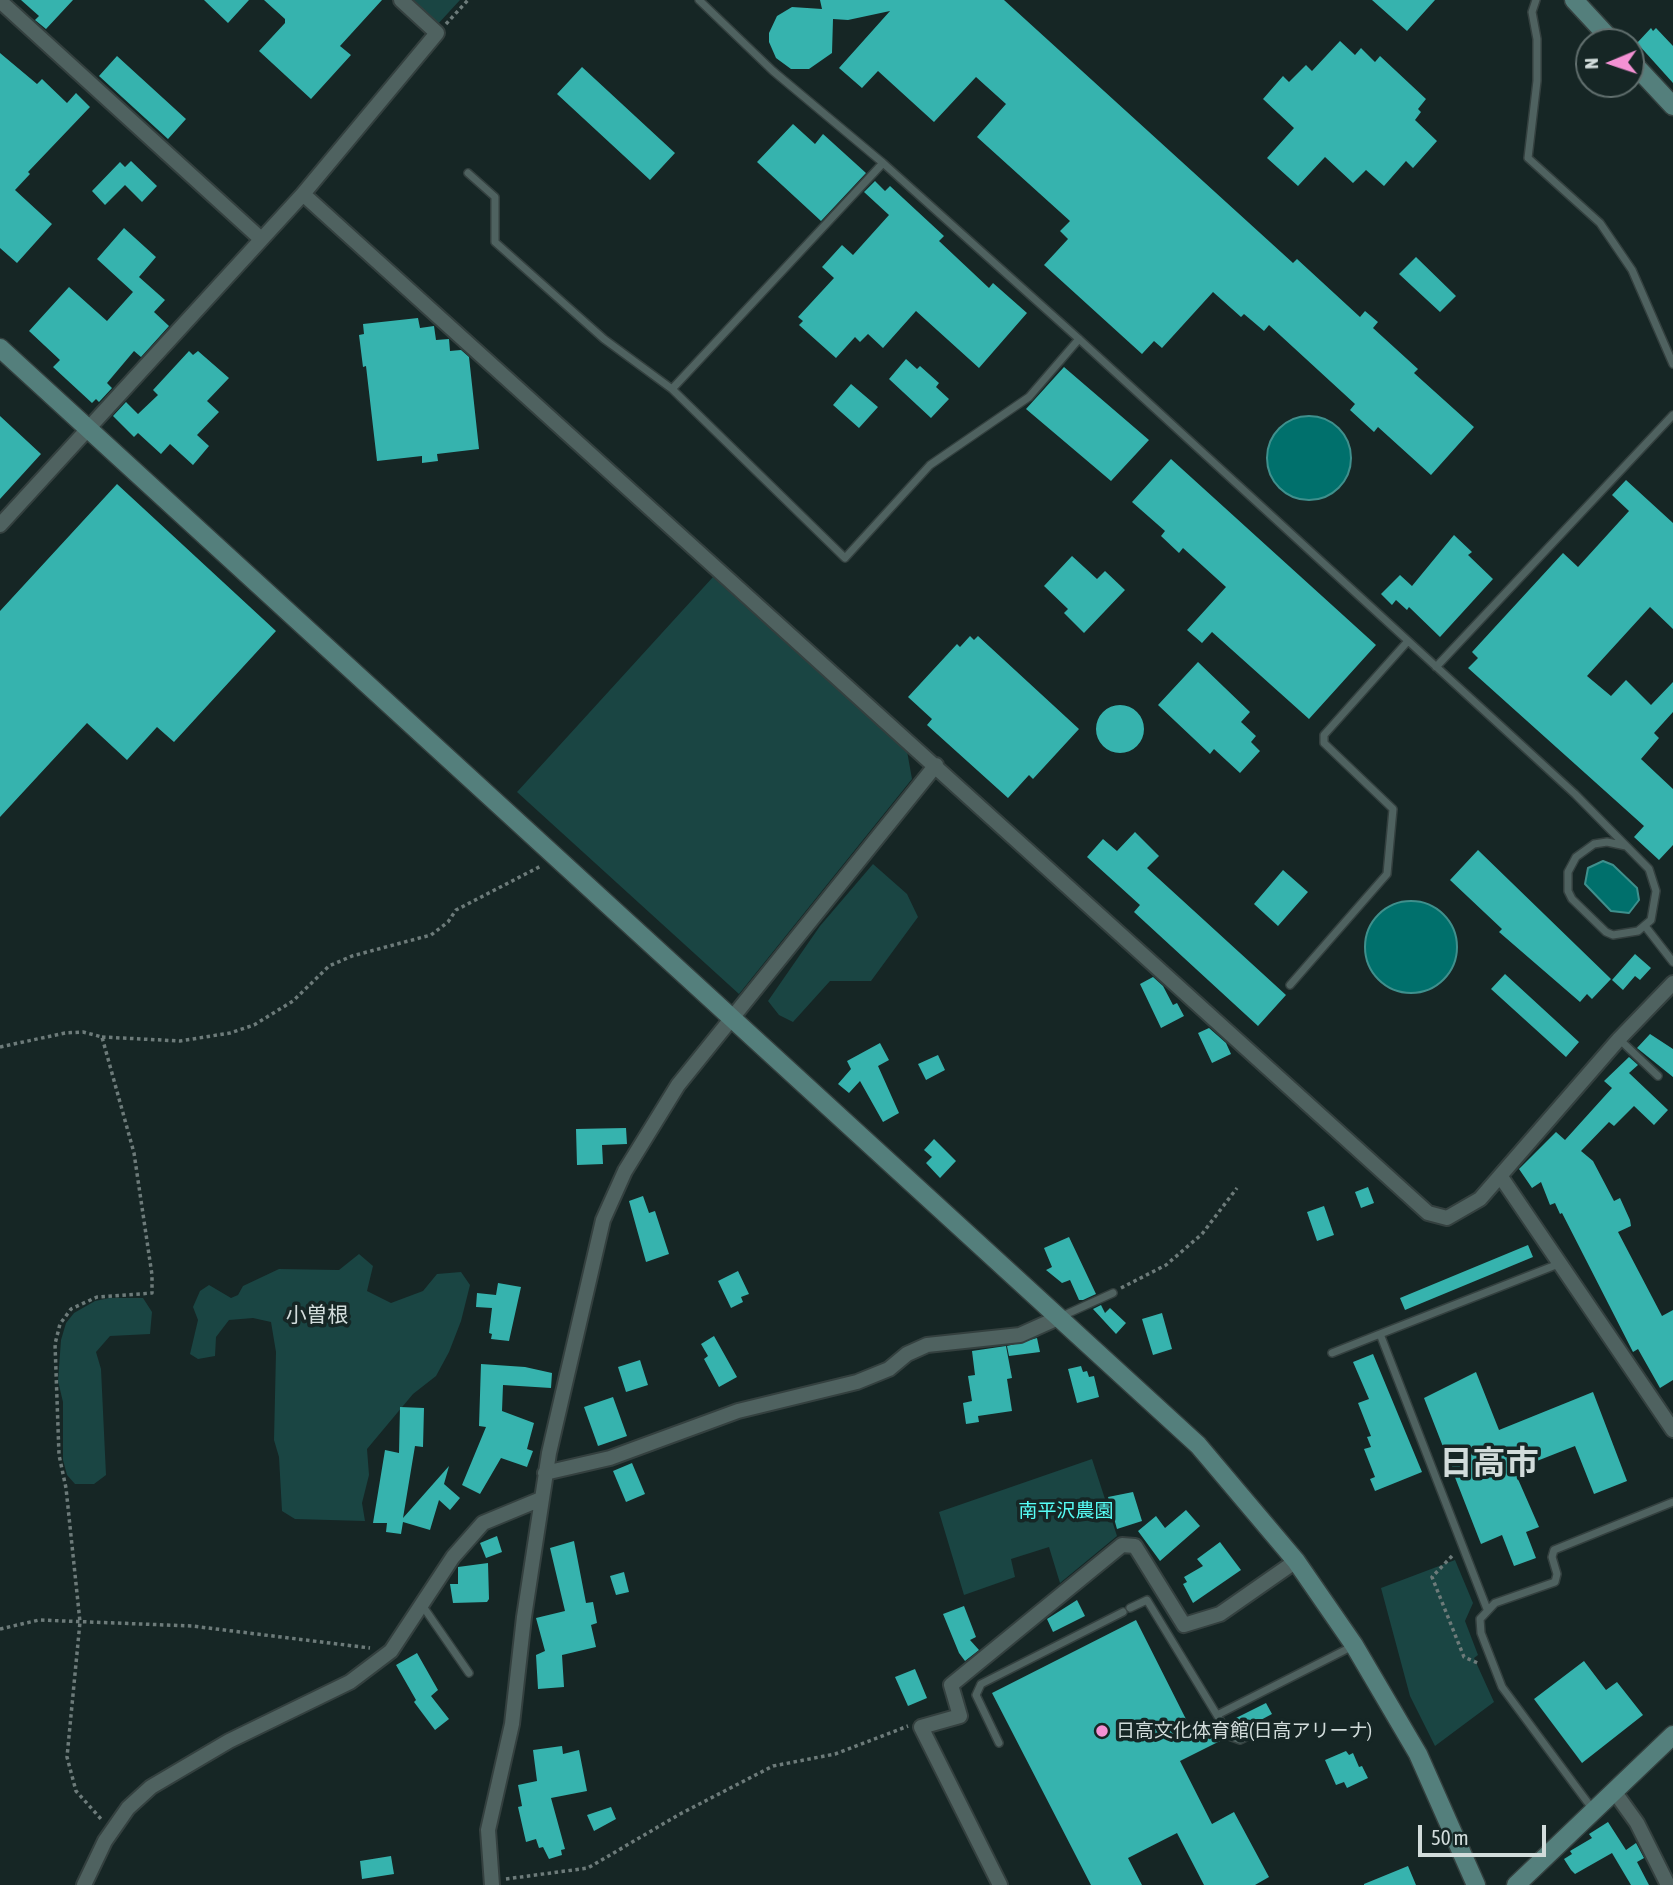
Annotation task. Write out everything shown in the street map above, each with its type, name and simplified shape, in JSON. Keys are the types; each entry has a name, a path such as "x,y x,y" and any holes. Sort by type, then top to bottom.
{"street":[{"path":"0,525 303,194 437,33 401,0"},
{"path":"1574,0 1600,28"},
{"path":"0,1 261,239"},
{"path":"1645,76 1673,106"},
{"path":"303,194 1428,1213 1447,1218 1480,1199 1619,1039 1673,983"},
{"path":"0,348 1198,1444 1296,1561 1354,1645 1418,1754 1476,1885"},
{"path":"491,1883 488,1830 512,1724 545,1473 603,1220 625,1171 678,1085 936,765"},
{"path":"1501,1177 1673,1430"},
{"path":"545,1473 610,1458 738,1411 857,1382 889,1369 907,1354 928,1346 1020,1335 1058,1318"},
{"path":"83,1885 111,1832 128,1808 151,1787 229,1741 350,1682 391,1651 453,1557 483,1523 541,1499"},
{"path":"1000,1885 921,1727 960,1716 951,1685 1122,1545 1135,1546 1184,1625 1220,1615 1296,1561"},
{"path":"1516,1885 1673,1735"},
{"path":"1614,1791 1637,1823 1668,1885"}],"lane":[{"path":"699,0 773,71 883,163 1079,339 1575,794 1649,869 1654,880 1656,904 1646,926 1623,936 1606,932 1568,891 1568,872 1583,850 1607,842 1626,846"},
{"path":"1536,0 1532,12 1537,82 1528,158 1600,223 1626,261 1673,364"},
{"path":"673,389 883,163"},
{"path":"468,173 495,197 495,242 604,339 673,389 845,558 930,465 1029,397 1079,339"},
{"path":"1436,667 1673,415"},
{"path":"1290,985 1387,874 1393,809 1324,744 1324,735 1408,641"},
{"path":"1646,926 1673,962"},
{"path":"1619,1039 1658,1076"},
{"path":"1332,1353 1561,1264"},
{"path":"1058,1318 1114,1293"},
{"path":"1380,1334 1487,1609"},
{"path":"1594,1811 1502,1687 1481,1633 1480,1619 1495,1603 1555,1582 1557,1574 1552,1557 1554,1550 1673,1502"},
{"path":"999,1743 976,1695 981,1684 1147,1600 1223,1725"},
{"path":"421,1605 469,1674"},
{"path":"1217,1715 1354,1645"},
{"path":"1239,1704 1244,1714"},
{"path":"1230,1736 1240,1740 1246,1737 1250,1726"}],"path":[{"path":"437,33 468,0"},
{"path":"0,1047 65,1033 83,1032 102,1037 180,1041 230,1034 254,1025 293,1001 329,966 352,956 431,935 448,922 456,910 534,871 552,852"},
{"path":"102,1037 134,1153 152,1293 97,1297 71,1309 60,1324 55,1344 59,1455 66,1488 80,1622 67,1757 76,1791 111,1832"},
{"path":"1114,1293 1166,1265 1202,1234 1237,1188"},
{"path":"1452,1556 1432,1577 1464,1657 1480,1664"},
{"path":"0,1629 39,1620 192,1626 391,1651"},
{"path":"491,1883 588,1868 680,1814 773,1766 835,1754 910,1725 921,1727"}],"green space":[{"path":"411,0 460,0 437,25"},
{"path":"713,577 907,751 912,779 739,994 517,792"},
{"path":"873,864 907,894 918,917 871,981 830,981 793,1022 779,1015 768,1001 820,926"},
{"path":"359,1254 373,1266 367,1291 391,1303 423,1291 437,1274 461,1272 470,1285 461,1321 436,1376 413,1394 367,1449 369,1475 362,1503 365,1521 295,1519 282,1511 279,1457 274,1440 276,1352 271,1322 253,1318 229,1320 216,1337 215,1356 198,1359 190,1354 198,1320 193,1307 200,1291 209,1285 231,1298 238,1295 243,1286 279,1269 339,1270"},
{"path":"109,1298 143,1298 152,1312 150,1334 110,1336 96,1352 101,1369 106,1475 94,1484 75,1484 67,1475 63,1460 63,1402 58,1381 61,1340 66,1323 74,1313 95,1301"},
{"name":"南平沢農園","path":"1092,1459 1117,1536 1060,1583 1049,1547 1011,1559 1015,1577 964,1595 939,1512"},
{"path":"1455,1560 1473,1603 1465,1621 1478,1655 1474,1658 1494,1702 1435,1746 1410,1696 1381,1588"}],"water":[{"path":"1309,416 1325,419 1344,435 1351,458 1348,474 1332,493 1309,500 1293,497 1274,481 1267,458 1270,442 1286,423"},
{"path":"1603,861 1613,865 1637,888 1639,900 1629,913 1611,911 1585,884 1588,868"},
{"path":"1411,901 1429,905 1444,914 1453,929 1457,947 1453,965 1444,980 1429,989 1411,993 1393,989 1378,980 1369,965 1365,947 1369,929 1378,914 1393,905"}],"building":[{"path":"21,0 73,0 46,29 35,20 39,16"},
{"path":"204,0 249,0 228,23"},
{"path":"264,0 382,0 340,46 351,55 311,99 259,51 285,23 285,19"},
{"path":"820,0 1004,0 1293,263 1297,259 1360,317 1365,311 1378,322 1373,328 1418,369 1414,373 1474,427 1431,475 1378,427 1374,432 1350,410 1355,404 1269,325 1264,331 1244,314 1241,317 1213,292 1162,348 1154,341 1142,354 1044,265 1068,239 1060,231 1070,221 977,137 1006,104 976,77 934,122 878,71 862,88 839,68 890,11 848,20 833,19 832,53 809,69 791,69 776,58 769,42 769,33 777,16 792,7 822,9"},
{"path":"1372,0 1435,0 1407,31"},
{"path":"1651,28 1653,31 1656,28 1673,46 1673,83 1645,52 1645,34"},
{"path":"1340,41 1355,55 1361,48 1375,62 1380,56 1426,99 1418,109 1421,112 1415,120 1437,141 1413,168 1406,161 1384,186 1366,170 1353,183 1325,157 1298,186 1267,158 1294,128 1263,99 1283,76 1289,82 1306,65 1312,71"},
{"path":"0,53 37,84 42,79 67,103 76,93 90,107 28,172 30,174 15,190 52,224 17,263 0,248"},
{"path":"117,56 186,119 168,139 99,76"},
{"path":"582,67 675,153 650,180 557,94"},
{"path":"793,124 815,144 823,134 866,173 821,221 757,162"},
{"path":"131,161 157,186 142,202 125,185 105,205 92,191 120,162 125,167"},
{"path":"875,181 885,191 890,186 944,236 939,241 989,288 993,283 1027,313 979,368 916,311 883,348 868,334 860,342 855,337 836,358 799,325 803,321 798,317 834,278 822,267 842,245 853,255 889,215 864,192"},
{"path":"124,228 156,257 139,277 165,300 154,312 169,326 141,357 134,351 107,383 112,388 99,402 96,399 92,403 53,367 60,360 29,331 69,287 107,321 133,292 97,259"},
{"path":"1416,257 1456,296 1440,312 1399,274"},
{"path":"418,318 420,328 434,326 436,340 449,339 450,351 461,350 469,357 479,449 437,454 438,461 422,463 422,456 377,461 366,366 363,367 359,335 364,334 363,324"},
{"path":"189,351 193,355 198,351 229,378 207,401 219,412 197,435 209,446 193,465 170,444 161,454 138,433 134,437 113,416 126,402 138,414 158,395 153,390"},
{"path":"906,359 917,369 920,366 939,383 936,387 949,399 931,418 889,379"},
{"path":"1064,367 1149,440 1111,481 1026,409"},
{"path":"851,384 878,407 859,428 833,405"},
{"path":"0,416 41,454 0,499"},
{"path":"1171,459 1376,645 1309,719 1212,632 1202,643 1187,630 1226,587 1183,548 1179,553 1161,536 1165,531 1132,502"},
{"path":"1626,480 1673,523 1673,629 1650,607 1587,676 1611,696 1626,680 1651,705 1673,682 1673,712 1654,733 1659,738 1641,759 1673,789 1673,845 1659,860 1634,837 1644,826 1468,668 1478,658 1472,652 1563,553 1578,567 1629,511 1612,495"},
{"path":"117,484 276,631 174,742 157,727 127,760 87,723 0,817 0,611"},
{"path":"1454,535 1472,552 1468,555 1493,579 1440,637 1409,607 1407,610 1396,600 1392,605 1381,594 1400,575 1412,586"},
{"path":"1072,556 1097,579 1105,571 1125,590 1084,633 1064,613 1068,609 1044,586"},
{"path":"970,636 974,640 978,636 1079,729 1033,779 1029,775 1008,798 927,725 932,719 908,697 957,644 960,647"},
{"path":"1198,662 1250,712 1241,722 1256,736 1251,742 1260,751 1240,773 1214,749 1210,754 1158,705"},
{"path":"1120,705 1137,712 1144,729 1137,746 1120,753 1103,746 1096,729 1103,712"},
{"path":"1135,832 1159,856 1147,868 1286,995 1258,1026 1134,912 1140,905 1087,857 1103,839 1117,851"},
{"path":"1478,850 1611,979 1592,999 1587,994 1580,1002 1499,932 1502,929 1450,880"},
{"path":"1283,870 1308,892 1278,926 1254,904"},
{"path":"1635,954 1651,968 1640,980 1635,976 1623,990 1612,980"},
{"path":"1505,974 1579,1042 1566,1057 1491,989"},
{"path":"1153,977 1163,986 1173,1005 1177,1003 1184,1016 1161,1028 1140,984"},
{"path":"1209,1028 1226,1043 1231,1054 1212,1063 1198,1033"},
{"path":"1650,1034 1673,1049 1673,1077 1637,1048"},
{"path":"880,1043 889,1060 878,1066 899,1113 883,1122 860,1081 849,1093 838,1084 851,1069 847,1061"},
{"path":"938,1055 945,1070 926,1080 918,1064"},
{"path":"1629,1057 1638,1065 1629,1073 1668,1110 1654,1125 1634,1106 1614,1126 1609,1122 1581,1151 1593,1161 1614,1201 1620,1198 1631,1226 1618,1232 1662,1316 1673,1310 1673,1380 1660,1388 1638,1349 1633,1352 1562,1213 1560,1214 1555,1203 1550,1205 1541,1182 1532,1188 1519,1169 1556,1132 1565,1140 1612,1088 1604,1081"},
{"path":"626,1128 627,1144 602,1145 603,1164 577,1165 576,1129"},
{"path":"934,1139 956,1161 940,1178 926,1163 932,1157 924,1150"},
{"path":"1368,1187 1374,1203 1361,1208 1355,1192"},
{"path":"643,1196 649,1213 655,1211 669,1254 646,1262 629,1201"},
{"path":"1324,1206 1334,1235 1317,1241 1307,1212"},
{"path":"1069,1237 1096,1294 1083,1300 1079,1300 1070,1280 1062,1283 1046,1270 1052,1267 1044,1248"},
{"path":"1528,1245 1533,1257 1405,1310 1400,1298"},
{"path":"738,1271 749,1294 741,1297 743,1302 731,1308 718,1281"},
{"path":"498,1283 521,1287 509,1341 491,1339 492,1334 489,1333 492,1308 476,1307 477,1293 496,1295"},
{"path":"1101,1305 1105,1313 1110,1308 1126,1323 1116,1334 1093,1309"},
{"path":"1162,1313 1172,1349 1153,1355 1142,1319"},
{"path":"714,1336 737,1377 719,1387 704,1359 708,1356 701,1344"},
{"path":"1037,1338 1040,1352 1009,1356 1007,1346"},
{"path":"1006,1346 1012,1378 1007,1379 1012,1411 978,1416 979,1422 966,1424 963,1403 972,1401 968,1376 975,1375 972,1351"},
{"path":"1373,1354 1422,1472 1375,1491 1370,1479 1375,1477 1364,1449 1371,1447 1367,1437 1371,1436 1358,1403 1369,1399 1353,1362"},
{"path":"640,1360 648,1385 626,1392 618,1367"},
{"path":"481,1364 525,1367 552,1373 551,1388 503,1385 502,1411 534,1423 527,1449 533,1451 527,1467 501,1458 480,1494 462,1485 486,1427 479,1426"},
{"path":"1081,1366 1089,1377 1094,1376 1099,1397 1077,1403 1068,1369"},
{"path":"1476,1372 1499,1430 1593,1392 1627,1481 1594,1494 1575,1446 1514,1470 1539,1527 1526,1532 1536,1558 1514,1566 1502,1535 1481,1544 1424,1398"},
{"path":"613,1397 627,1436 598,1446 584,1407"},
{"path":"400,1407 424,1408 423,1447 415,1446 403,1518 449,1466 444,1484 460,1498 450,1510 439,1500 430,1530 403,1522 401,1534 386,1532 387,1523 373,1523 385,1450 399,1453"},
{"path":"632,1463 645,1494 626,1502 613,1471"},
{"path":"1133,1492 1142,1521 1117,1529 1108,1497"},
{"path":"1186,1510 1200,1526 1160,1561 1138,1531 1156,1516 1165,1528"},
{"path":"497,1536 502,1552 486,1558 480,1543"},
{"path":"574,1541 586,1603 593,1602 597,1623 591,1625 596,1647 562,1655 564,1687 538,1689 536,1655 545,1651 536,1618 565,1611 550,1548"},
{"path":"1220,1542 1241,1570 1193,1603 1183,1584 1187,1582 1184,1577 1203,1566 1197,1559"},
{"path":"488,1563 487,1602 453,1603 450,1584 458,1584 458,1567"},
{"path":"624,1572 629,1592 616,1595 610,1576"},
{"path":"1077,1600 1085,1616 1053,1632 1047,1619"},
{"path":"964,1606 976,1637 970,1640 979,1650 965,1661 943,1614"},
{"name":"日高文化体育館(日高アリーナ)","path":"1136,1620 1196,1739 1217,1728 1226,1731 1224,1739 1180,1761 1212,1824 1234,1812 1269,1877 1255,1885 1204,1885 1177,1833 1128,1858 1142,1885 1091,1885 992,1693"},
{"path":"417,1653 438,1690 431,1696 449,1719 435,1730 414,1702 416,1700 396,1665"},
{"path":"1584,1661 1606,1690 1617,1682 1643,1715 1582,1763 1534,1699"},
{"path":"915,1669 927,1698 908,1706 895,1677"},
{"path":"1266,1703 1272,1714 1255,1723 1247,1721 1237,1732 1226,1731 1228,1722"},
{"path":"562,1746 563,1754 579,1750 587,1791 551,1798 565,1849 561,1850 562,1855 549,1859 543,1847 539,1848 536,1839 526,1842 518,1807 522,1806 518,1785 537,1781 533,1750"},
{"path":"1346,1751 1349,1755 1353,1753 1368,1778 1347,1788 1344,1782 1336,1785 1325,1760"},
{"path":"611,1807 616,1819 594,1831 587,1815"},
{"path":"1608,1822 1626,1850 1636,1843 1644,1858 1637,1862 1649,1885 1631,1885 1612,1853 1575,1874 1571,1870 1564,1859 1572,1854 1570,1851 1592,1838 1589,1834"},
{"path":"391,1856 394,1874 362,1879 360,1861"},
{"path":"1408,1866 1416,1885 1364,1885 1364,1884"}],"place":[{"name":"日高文化体育館(日高アリーナ)","path":"1102,1731"}],"district":[{"name":"小曽根","path":"317,1315"},
{"name":"日高市","path":"1489,1464"}]}
